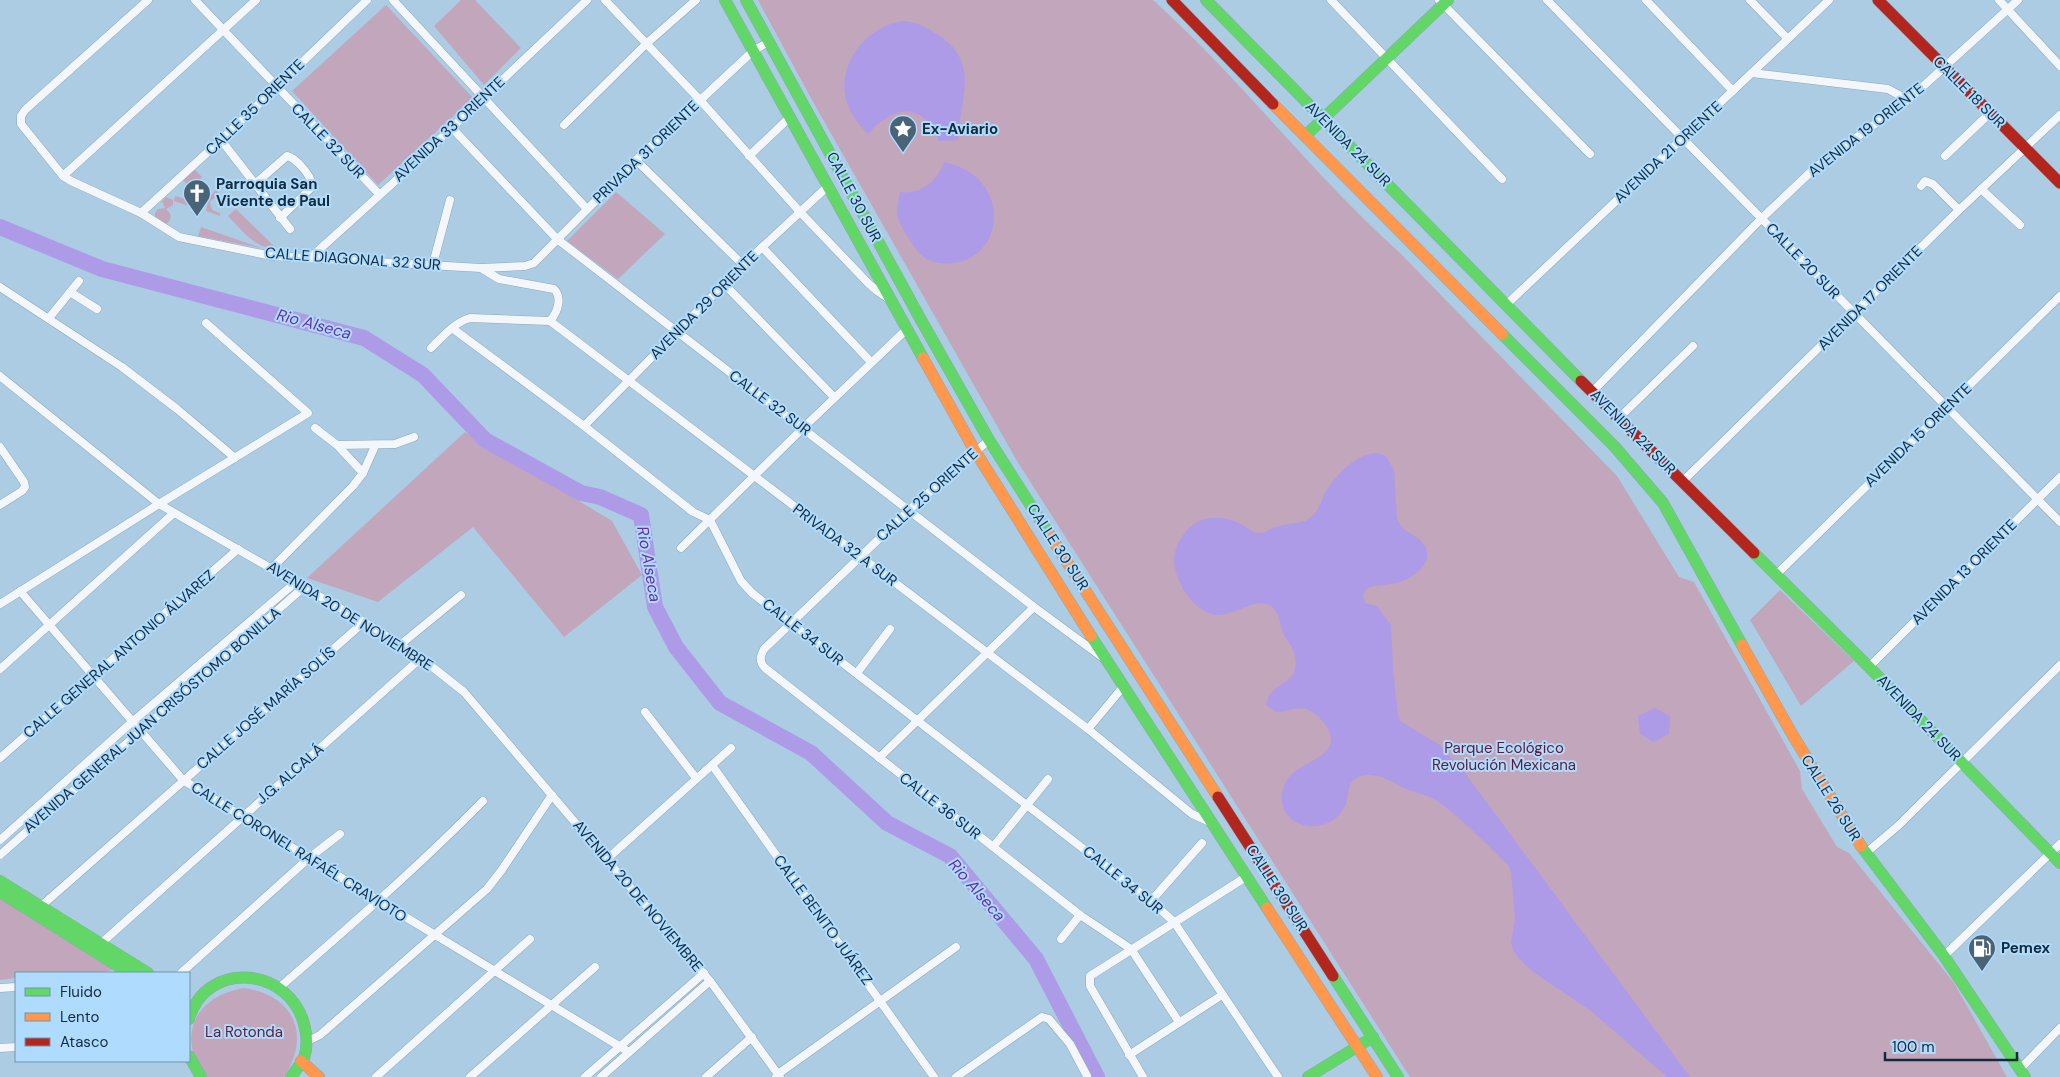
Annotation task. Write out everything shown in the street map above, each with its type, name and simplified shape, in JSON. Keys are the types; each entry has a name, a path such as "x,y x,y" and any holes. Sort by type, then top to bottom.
{"main road":[{"name":"CALLE 30 SUR","path":"725,0 827,187 893,301 975,450 1123,687 1377,1077"},
{"name":"CALLE 30 SUR","path":"746,0 920,320 989,440 1398,1077"},
{"name":"AVENIDA 24 SUR","path":"1172,0 1614,447 1663,503"},
{"name":"AVENIDA 24 SUR","path":"1206,0 1592,392 1869,667 2060,863"},
{"name":"CALLE 18 SUR","path":"1878,0 2060,183"},
{"path":"1305,136 1444,2"},
{"name":"CALLE 26 SUR","path":"1663,503 1792,734 1848,826 1866,853 1944,956 2022,1073"},
{"path":"0,881 37,909 137,972"},
{"path":"0,892 37,909"},
{"path":"190,1009 206,991 220,982 235,977 251,976 266,979 280,986 290,995 300,1011 306,1030 306,1042 301,1061 294,1076"},
{"path":"1308,1077 1373,1037"},
{"path":"190,1058 201,1077"},
{"path":"301,1061 319,1077"}],"street":[{"name":"CALLE DIAGONAL 32 SUR","path":"148,0 25,110 21,116 20,124 63,176 141,213 168,232 192,241 272,256 481,268 526,266"},
{"name":"CALLE 32 SUR","path":"195,0 379,194"},
{"path":"63,176 256,0"},
{"name":"CALLE 35 ORIENTE","path":"141,213 221,140 367,0"},
{"path":"393,0 587,209"},
{"name":"AVENIDA 33 ORIENTE","path":"310,258 586,0"},
{"name":"CALLE 30 SUR","path":"605,0 700,100 800,212 877,291 893,301"},
{"path":"564,125 646,44 696,0"},
{"path":"1330,0 1502,179"},
{"name":"CALLE 20 SUR","path":"1547,0 2060,522"},
{"path":"1646,0 1733,91"},
{"path":"1750,0 1788,39"},
{"name":"AVENIDA 21 ORIENTE","path":"1507,304 1829,0"},
{"path":"2000,0 2060,66"},
{"name":"AVENIDA 19 ORIENTE","path":"1592,392 1762,218 1827,158 1908,100 2018,0"},
{"path":"1444,2 1590,154"},
{"name":"PRIVADA 31 ORIENTE","path":"526,266 541,258 557,239 636,160 753,52 770,41"},
{"path":"1752,73 1888,89 1908,100"},
{"path":"1945,156 1990,113"},
{"name":"AVENIDA 17 ORIENTE","path":"1682,482 1959,210 2060,115"},
{"path":"749,156 789,118"},
{"name":"CALLE 32 SUR","path":"451,127 557,239 1034,607 1106,660"},
{"path":"221,140 290,229"},
{"path":"255,184 287,156 293,158 311,179 311,188 280,218"},
{"path":"636,160 743,265"},
{"path":"1921,186 1925,181 1934,184 1959,210"},
{"name":"AVENIDA 29 ORIENTE","path":"584,426 743,265 827,187"},
{"path":"1981,190 2020,225"},
{"path":"433,264 450,200"},
{"path":"762,247 872,362"},
{"path":"431,348 461,321 470,318 550,321 556,314 558,297 554,290 499,279 481,268"},
{"path":"49,318 79,281"},
{"path":"724,284 834,398"},
{"path":"0,286 122,368 177,409 235,458"},
{"path":"70,292 97,309"},
{"name":"AVENIDA 15 ORIENTE","path":"1776,575 2060,296"},
{"name":"PRIVADA 32 A SUR","path":"550,321 1088,729 1192,814 1210,822"},
{"path":"0,604 308,413 206,322"},
{"path":"452,328 584,426 693,512 710,520"},
{"path":"681,548 802,428 908,328"},
{"path":"1619,418 1693,346"},
{"name":"AVENIDA 20 DE NOVIEMBRE","path":"0,376 159,504 305,586 400,644 464,692 704,973 778,1076"},
{"path":"315,428 337,445 363,473"},
{"path":"337,445 375,446 395,444 414,437"},
{"name":"CALLE 25 ORIENTE","path":"760,655 860,556 975,450 989,440"},
{"path":"272,568 354,486 363,473 375,446"},
{"path":"0,447 24,482 25,487 0,505"},
{"name":"AVENIDA 13 ORIENTE","path":"1869,667 2060,476"},
{"path":"0,669 174,513"},
{"name":"CALLE 34 SUR","path":"710,520 741,581 752,593 1027,804 1151,901 1174,922 1278,1077"},
{"name":"CALLE GENERAL ANTONIO ÁLVAREZ","path":"0,758 238,549"},
{"name":"AVENIDA GENERAL JUAN CRISÓSTOMO BONILLA","path":"0,840 132,722 296,582"},
{"name":"AVENIDA GENERAL JUAN CRISÓSTOMO BONILLA","path":"0,854 305,586"},
{"name":"CALLE CORONEL RAFAÉL CRAVIOTO","path":"20,591 48,626 183,780 378,901 629,1052"},
{"path":"400,644 461,595"},
{"path":"879,758 1034,607"},
{"name":"CALLE JOSÉ MARÍA SOLÍS","path":"37,909 364,622"},
{"path":"857,673 890,629"},
{"name":"CALLE 36 SUR","path":"760,655 760,663 765,668 1080,915 1130,949"},
{"name":"J.G. ALCALÁ","path":"97,947 421,658"},
{"path":"1866,853 1899,825 2060,665"},
{"path":"1088,729 1123,687"},
{"path":"645,712 696,778"},
{"path":"607,859 731,748"},
{"name":"CALLE BENITO JUÁREZ","path":"712,765 934,1077"},
{"path":"993,847 1048,779"},
{"path":"306,1042 320,1035 495,880 552,795"},
{"path":"280,986 438,847 482,802"},
{"path":"182,972 309,858 340,834"},
{"path":"1151,901 1202,843"},
{"path":"1944,956 2060,844"},
{"path":"1143,1077 1090,986 1090,976 1246,877"},
{"path":"1061,939 1080,915"},
{"path":"376,1077 530,939"},
{"path":"778,1076 956,947"},
{"path":"1130,949 1179,1022"},
{"path":"470,1077 595,967"},
{"path":"585,1077 704,973"},
{"path":"601,1077 710,981"},
{"path":"0,988 15,987"},
{"path":"1129,1055 1222,995"},
{"path":"956,1077 1042,1017 1049,1019 1070,1044 1087,1076"},
{"path":"2022,1073 2060,1028"},
{"path":"706,1077 752,1038"},
{"path":"0,1048 15,1046"}],"green space":[{"path":"461,0 475,0 521,48 484,85 434,26"},
{"name":"Parque Ecológico Revolución Mexicana","path":"758,0 1153,0 1185,30 1337,191 1617,476 1679,577 1694,582 1800,771 1802,789 1837,847 1849,853 1954,983 2007,1077 1410,1077 1017,461 812,100"},
{"path":"386,5 473,98 378,185 292,91"},
{"path":"194,169 202,177 194,185 198,193 209,197 216,190 219,193 210,202 212,210 220,213 220,216 206,211 208,202 192,197 189,206 174,201 175,196 189,200 191,193 184,190 186,183 183,180"},
{"path":"616,192 665,234 618,279 567,241"},
{"path":"166,197 173,200 173,205 166,209 170,214 170,220 163,225 155,219 155,213 158,209 165,208 162,201"},
{"path":"236,209 276,248 262,246 244,233 228,216"},
{"path":"201,227 261,248 198,236"},
{"path":"465,432 612,521 642,575 564,637 473,527 378,602 307,578"},
{"path":"1780,590 1854,661 1801,706 1750,620"},
{"path":"0,897 116,969 104,972 15,972 15,978 0,980"},
{"name":"La Rotonda","path":"243,988 274,998 285,1007 293,1019 297,1032 296,1046 292,1061 284,1077 205,1077 196,1061 192,1047 192,1033 195,1020 202,1009 226,993"}],"shaded area":[{"path":"903,21 926,27 934,32 951,46 960,57 964,69 965,82 958,140 939,141 932,128 924,119 916,113 906,112 897,113 887,118 868,134 857,122 849,108 845,93 845,79 855,52 875,32"},
{"path":"944,162 964,169 977,178 990,195 994,210 989,238 982,249 971,258 957,263 935,262 921,255 904,231 897,215 900,192 915,191 928,185 938,175"},
{"path":"1377,453 1386,456 1394,470 1397,518 1399,523 1405,530 1422,542 1426,548 1427,555 1423,566 1413,576 1396,583 1369,587 1363,594 1365,603 1377,606 1391,625 1393,669 1400,721 1440,745 1465,773 1690,1077 1667,1077 1591,1011 1533,972 1518,958 1511,942 1515,920 1511,872 1508,865 1464,823 1437,801 1387,779 1365,775 1351,783 1345,806 1341,813 1330,822 1323,825 1308,826 1292,819 1284,810 1282,794 1287,780 1292,774 1315,760 1328,749 1331,742 1330,733 1324,723 1309,710 1300,708 1276,712 1266,705 1268,697 1289,679 1295,667 1294,651 1283,633 1274,609 1271,606 1259,603 1231,613 1217,615 1199,608 1179,581 1174,561 1175,552 1186,531 1197,522 1207,518 1231,520 1258,533 1279,526 1305,521 1316,512 1329,486 1340,473 1361,457"},
{"path":"1655,708 1670,716 1669,734 1654,742 1640,734 1638,716"}],"waterway":[{"name":"Rio Alseca","path":"0,227 102,269 364,338 423,375 485,440 581,493 600,497 641,515 655,607 676,647 720,703 811,753 887,823 950,856 1036,959 1097,1077"}],"traffic: fast":[{"path":"725,0 923,358"},
{"path":"746,0 921,320 989,440 1049,534"},
{"path":"1206,0 1581,381"},
{"path":"1305,136 1448,0"},
{"path":"1502,334 1615,447 1663,503 1742,645"},
{"path":"1754,553 1869,667 2060,863"},
{"path":"1091,636 1267,908"},
{"path":"1861,846 1944,956 2025,1077"},
{"path":"0,881 146,972"},
{"path":"0,892 127,972"},
{"path":"1333,976 1398,1077"},
{"path":"190,1017 198,1000 212,986 230,979 248,978 267,982 284,992 297,1007 306,1035 304,1058 291,1077"},
{"path":"1308,1077 1373,1037"},
{"path":"190,1058 201,1077"}],"traffic: slow":[{"path":"1273,104 1502,334"},
{"path":"923,358 975,451 1091,636"},
{"path":"1049,534 1218,797"},
{"path":"1742,645 1792,734 1861,846"},
{"path":"1267,908 1377,1077"},
{"path":"301,1061 319,1077"}],"traffic: jam":[{"path":"1172,0 1273,104"},
{"path":"1878,0 2060,183"},
{"path":"1581,381 1754,553"},
{"path":"1218,797 1333,976"}],"place":[{"name":"Ex-Aviario","path":"903,153"},
{"name":"Parroquia San Vicente de Paul","path":"197,217"},
{"name":"Pemex","path":"1982,972"}]}
